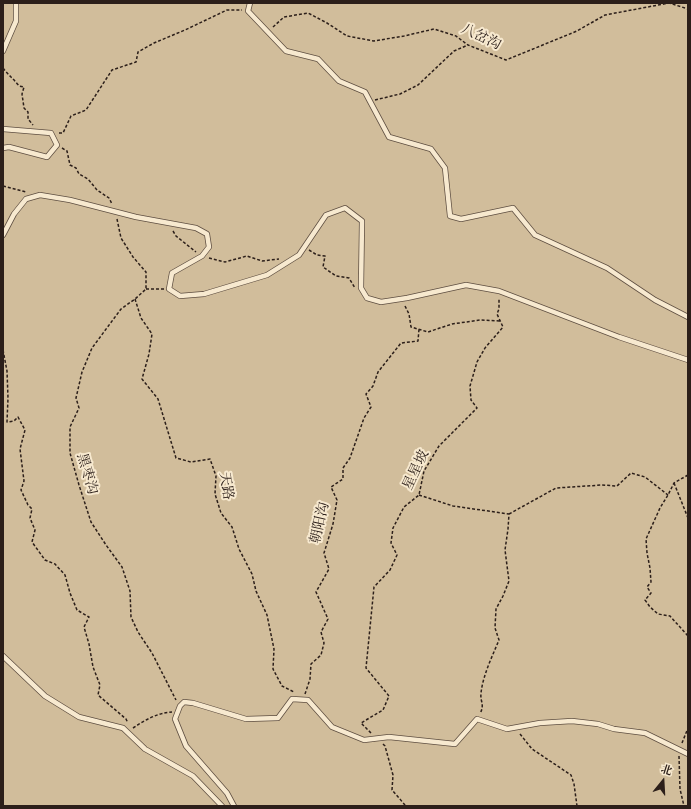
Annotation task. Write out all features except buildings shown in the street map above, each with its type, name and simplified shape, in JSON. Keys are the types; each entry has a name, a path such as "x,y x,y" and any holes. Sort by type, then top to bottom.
{"lane":[{"path":"3,51 16,21 16,3"},
{"path":"250,3 248,11 286,51 318,59 340,81 365,92 389,137 431,149 445,168 450,216 461,219 513,208 535,235 607,268 655,300 688,317"},
{"path":"3,129 51,134 57,145 47,157 9,147 3,148"},
{"path":"3,235 14,214 26,199 40,196 70,200 136,217 196,228 207,234 209,247 202,256 172,273 169,289 180,296 204,294 267,275 299,255 326,215 345,208 362,221 361,288 367,298 381,302 466,285 499,291 619,337 688,360"},
{"path":"3,656 45,696 79,717 123,728 145,749 193,776 222,806"},
{"path":"234,806 227,793 186,746 175,719 177,711 184,702 246,719 278,718 292,699 308,700 332,727 364,740 390,737 455,744 477,719 507,729 540,723 572,721 598,724 614,729 645,733 688,754"}],"path":[{"name":"八岔沟","path":"267,31 284,17 308,13 348,36 374,41 434,29 456,36 468,45 506,60 577,31 605,15 669,3 688,10"},
{"path":"51,134 63,133 71,116 86,110 112,70 136,62 138,52 154,43 227,10 248,11"},
{"path":"370,101 400,94 418,84 454,51 468,45"},
{"path":"3,68 10,77 14,78 20,86 24,87 22,94 24,108 28,112 28,119 37,132"},
{"path":"57,145 67,151 70,165 76,168 79,174 88,179 97,190 108,198 116,212 121,238 133,258 146,272 146,289 169,289"},
{"path":"3,186 40,196"},
{"path":"168,223 176,236 202,256 225,262 247,256 262,261 279,259 288,263"},
{"path":"305,247 317,255 325,256 323,267 336,276 349,278 354,288 361,288"},
{"name":"黑枣沟","path":"146,289 121,309 92,348 82,372 76,398 80,408 70,427 70,453 91,522 122,567 130,591 131,618 138,632 152,653 180,706"},
{"name":"星星坡","path":"377,739 361,723 383,710 389,696 366,668 374,587 390,570 397,555 391,543 393,528 404,507 419,495 424,471 439,446 477,408 471,400 470,386 477,362 485,348 503,327 497,314 499,309 499,291"},
{"name":"天路","path":"135,299 141,318 152,334 149,354 142,379 158,399 176,458 191,462 210,459 216,476 215,494 221,512 232,527 238,549 252,574 256,591 267,615 274,649 273,669 282,686 294,692 303,700"},
{"path":"402,299 409,314 411,327 428,332 452,324 480,320 500,321"},
{"name":"朝阳沟","path":"303,700 310,679 311,664 321,655 324,643 321,632 328,619 316,592 329,569 324,553 333,524 337,500 331,487 343,479 343,468 350,458 364,418 371,407 366,394 373,386 378,372 401,343 418,341 419,329"},
{"path":"3,350 7,371 7,422 14,421 18,416 25,430 20,449 24,481 21,490 28,506 32,509 30,518 35,530 32,542 45,560 55,564 65,575 77,610 89,617 84,627 90,644 93,667 100,685 98,695 126,719 128,724"},
{"path":"419,495 453,506 508,514 556,488 602,485 617,486 631,473 645,477 668,495"},
{"path":"688,475 674,483 660,508 646,539 651,582 647,587 651,593 645,600 658,614 670,616 688,636"},
{"path":"674,483 688,518"},
{"path":"477,719 483,707 481,694 486,674 499,640 495,628 496,609 509,581 505,550 508,529 508,514"},
{"path":"133,738 130,729 163,712 177,711"},
{"path":"515,728 532,749 571,775 578,806"},
{"path":"684,806 680,789 679,750 688,728"},
{"path":"377,739 385,746 393,775 392,790 407,806"}],"shaded area":[{"path":"3,3 688,3 688,806 3,806"}]}
